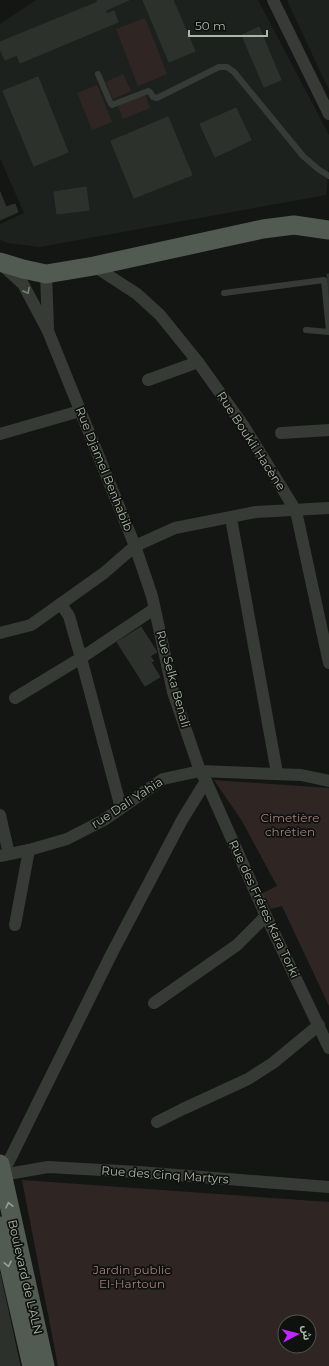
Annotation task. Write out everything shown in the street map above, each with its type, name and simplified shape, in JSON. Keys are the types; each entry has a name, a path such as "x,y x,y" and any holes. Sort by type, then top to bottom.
{"main road":[{"path":"0,262 46,274 94,266 263,229 294,225 329,230"},
{"name":"Boulevard de L'ALN","path":"1,1171 45,1366"},
{"path":"0,1226 32,1366"}],"street":[{"path":"273,0 329,114"},
{"path":"0,262 23,284 48,331"},
{"name":"Rue Boukli Hacène","path":"94,266 137,294 160,315 198,362 243,425 296,511 329,663"},
{"path":"46,274 48,331"},
{"name":"Rue Djamel Benhabib","path":"48,331 135,546 152,596 154,609"},
{"path":"148,380 198,362"},
{"path":"0,434 80,411"},
{"path":"281,433 329,430"},
{"path":"0,633 31,625 104,573 135,546 175,528 256,512 329,508"},
{"path":"231,518 277,773"},
{"path":"61,604 69,616 121,808"},
{"path":"15,698 81,658 154,609"},
{"name":"Rue Selka Benali","path":"154,609 173,692 203,776"},
{"name":"rue Dali Yahia","path":"5,855 67,839 104,820 164,779 277,773 301,775 329,781"},
{"path":"1,1171 112,953 182,820 203,776"},
{"name":"Rue des Fréres Kara Torki","path":"203,776 266,916 329,1048"},
{"path":"0,815 5,855"},
{"path":"15,925 29,850"},
{"path":"154,1003 237,945 266,916"},
{"path":"158,1122 248,1079 273,1063 319,1025"},
{"name":"Rue des Cinq Martyrs","path":"1,1171 48,1167 138,1172 329,1187"}],"lane":[{"path":"98,74 110,104 112,105 148,91 153,97 157,98 219,67 227,67 234,72 303,156 318,170 329,176"},
{"path":"224,293 324,280 329,332 306,330"}],"shaded area":[{"path":"36,0 258,0 329,135 329,167 326,195 40,247 8,243 0,240 0,224 24,213 0,158 0,24"},
{"path":"287,0 329,0 329,89 325,82"}],"green space":[{"path":"145,18 167,74 138,86 116,29"},
{"path":"123,74 131,91 113,99 106,82"},
{"path":"97,85 112,122 92,130 77,93"},
{"path":"145,94 150,108 123,119 118,106"},
{"name":"Cimetière chrétien","path":"214,780 329,788 329,1006 282,906 271,909 268,903 263,905 259,895 277,886 242,821"},
{"name":"Jardin public El-Hartoun","path":"22,1180 329,1202 329,1366 58,1366"}],"building":[{"path":"97,0 129,0 102,12"},
{"path":"143,0 173,0 195,51 169,62"},
{"path":"98,2 102,12 105,10 107,14 114,11 118,22 20,63 17,55 5,60 0,49 0,42"},
{"path":"259,27 281,80 264,87 242,35"},
{"path":"38,77 68,152 34,166 3,91"},
{"path":"236,108 251,140 215,157 200,124"},
{"path":"168,117 192,175 134,198 111,141"},
{"path":"86,187 89,210 57,214 54,192"},
{"path":"0,192 6,207 15,204 18,212 0,220"},
{"path":"327,274 329,274 329,328"},
{"path":"141,627 157,652 150,656 154,661 151,662 160,677 145,686 117,642"},
{"path":"0,1274 20,1366 0,1366"}]}
